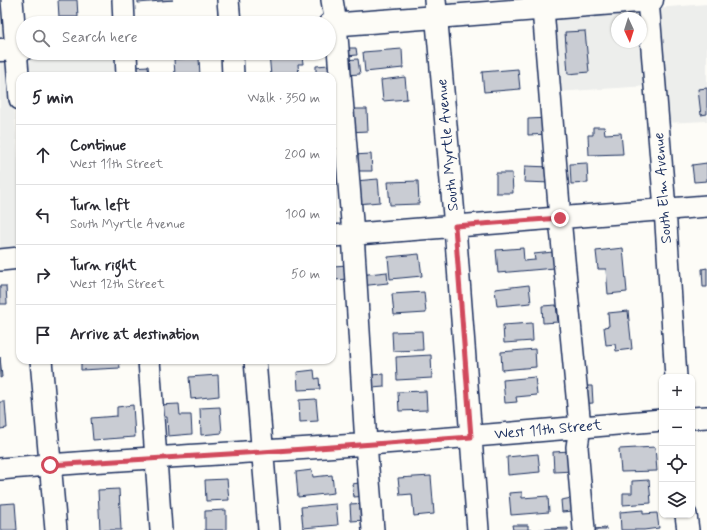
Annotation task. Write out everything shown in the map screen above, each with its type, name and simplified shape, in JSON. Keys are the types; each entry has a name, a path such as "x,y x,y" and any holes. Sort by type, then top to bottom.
{"main road":[{"path":"336,23 436,9 543,9 652,0"}],"street":[{"path":"12,0 13,50 16,72"},
{"path":"123,0 124,16"},
{"path":"228,0 229,16"},
{"path":"332,0 332,16"},
{"name":"South Elm Avenue","path":"648,0 665,209 676,374"},
{"name":"South Myrtle Avenue","path":"436,9 455,226 478,530"},
{"path":"543,9 560,218 580,428 577,447 584,530"},
{"path":"126,60 127,72"},
{"path":"232,60 233,72"},
{"path":"335,60 352,234 373,530"},
{"path":"336,236 707,206"},
{"path":"0,260 16,258"},
{"path":"41,364 56,530"},
{"path":"149,364 161,530"},
{"path":"255,364 269,530"},
{"path":"695,418 707,417"},
{"name":"West 11th Street","path":"0,470 50,465 471,437 659,420"},
{"path":"686,518 688,530"}],"shaded area":[{"path":"0,0 5,0 8,42 0,42"},
{"path":"442,0 549,0 443,8"},
{"path":"707,4 707,121 665,123 656,8"},
{"path":"641,9 641,12 611,12 611,48 645,48 648,86 556,92 548,16"},
{"path":"10,58 16,136 16,250 0,252 0,59"},
{"path":"24,60 127,60 128,72 25,72"}],"building":[{"path":"58,0 77,0 78,16 59,16"},
{"path":"138,0 173,0 138,3"},
{"path":"585,31 589,72 568,74 565,32"},
{"path":"347,48 356,48 357,55 348,56"},
{"path":"402,49 403,68 365,72 363,52"},
{"path":"358,59 360,74 346,75 344,60"},
{"path":"174,60 199,60 200,72 175,72"},
{"path":"270,60 303,60 303,64 298,64 299,72 271,72"},
{"path":"329,65 330,72 316,72 316,66"},
{"path":"148,66 149,72 134,72 133,67"},
{"path":"518,69 520,89 484,92 482,72"},
{"path":"405,77 407,99 383,101 381,80"},
{"path":"707,88 707,114 701,115 698,89"},
{"path":"348,109 367,109 368,131 349,132"},
{"path":"549,118 550,134 528,135 528,119"},
{"path":"593,127 604,127 605,134 621,133 623,154 589,155 588,135 593,135"},
{"path":"371,154 372,171 353,171 352,155"},
{"path":"587,163 588,183 571,184 570,164"},
{"path":"707,163 707,181 694,182 692,165"},
{"path":"525,166 551,167 551,183 524,182"},
{"path":"496,173 512,173 513,193 496,193"},
{"path":"378,179 380,202 357,204 355,181"},
{"path":"418,181 419,204 390,205 388,182"},
{"path":"523,248 524,261 535,260 534,254 553,252 555,268 498,273 496,250"},
{"path":"623,248 627,292 608,294 606,269 598,269 596,251"},
{"path":"419,254 422,276 390,279 388,257"},
{"path":"348,265 349,279 336,280 336,266"},
{"path":"707,268 707,287 703,287 702,269"},
{"path":"387,272 388,283 360,286 359,275"},
{"path":"529,285 531,303 497,306 495,289"},
{"path":"0,286 6,286 7,304 0,304"},
{"path":"424,292 426,313 394,315 392,294"},
{"path":"556,305 558,322 543,323 542,306"},
{"path":"628,311 632,349 616,351 615,344 606,345 604,327 609,326 608,313"},
{"path":"532,323 533,341 504,343 503,325"},
{"path":"422,331 423,350 393,351 392,332"},
{"path":"535,349 536,367 502,370 501,352"},
{"path":"431,355 432,378 397,380 396,357"},
{"path":"0,357 2,377 0,378"},
{"path":"81,364 120,364 120,368 81,370"},
{"path":"314,370 315,379 319,378 320,389 298,390 297,372"},
{"path":"384,374 384,387 372,388 371,375"},
{"path":"218,375 219,396 191,399 189,377"},
{"path":"535,377 537,395 516,397 517,402 505,403 503,380"},
{"path":"579,386 592,386 593,403 580,404"},
{"path":"426,391 427,410 399,411 398,392"},
{"path":"316,399 318,421 300,422 299,400"},
{"path":"0,402 5,402 7,428 0,429"},
{"path":"179,404 180,415 191,415 192,434 168,436 167,417 159,417 158,405"},
{"path":"133,405 135,437 93,440 91,418 117,416 117,407"},
{"path":"220,407 222,433 201,435 200,408"},
{"path":"655,447 657,471 621,472 619,449"},
{"path":"571,451 573,471 554,472 553,452"},
{"path":"538,454 540,472 508,475 507,457"},
{"path":"312,470 313,477 332,475 334,493 298,497 296,472"},
{"path":"431,476 434,514 414,516 412,494 400,495 398,478"},
{"path":"227,479 229,500 206,501 205,480"},
{"path":"649,480 651,503 623,505 623,493 632,493 632,481"},
{"path":"365,482 367,496 354,497 352,484"},
{"path":"119,489 121,530 100,530 98,490"},
{"path":"522,492 522,498 548,496 549,512 511,515 509,493"},
{"path":"572,498 573,511 562,512 561,500"},
{"path":"15,503 17,530 0,530 0,504"},
{"path":"366,503 367,520 351,521 350,504"},
{"path":"336,504 338,525 303,528 301,507"},
{"path":"226,510 226,530 205,530 205,511"},
{"path":"643,510 643,514 657,513 659,528 644,530 621,530 620,512"},
{"path":"512,525 528,525 528,530 513,530"},
{"path":"568,528 568,530 528,530"},
{"path":"606,528 606,530 593,530 593,529"}],"route":[{"path":"50,465 471,437 455,226 560,218"}]}
